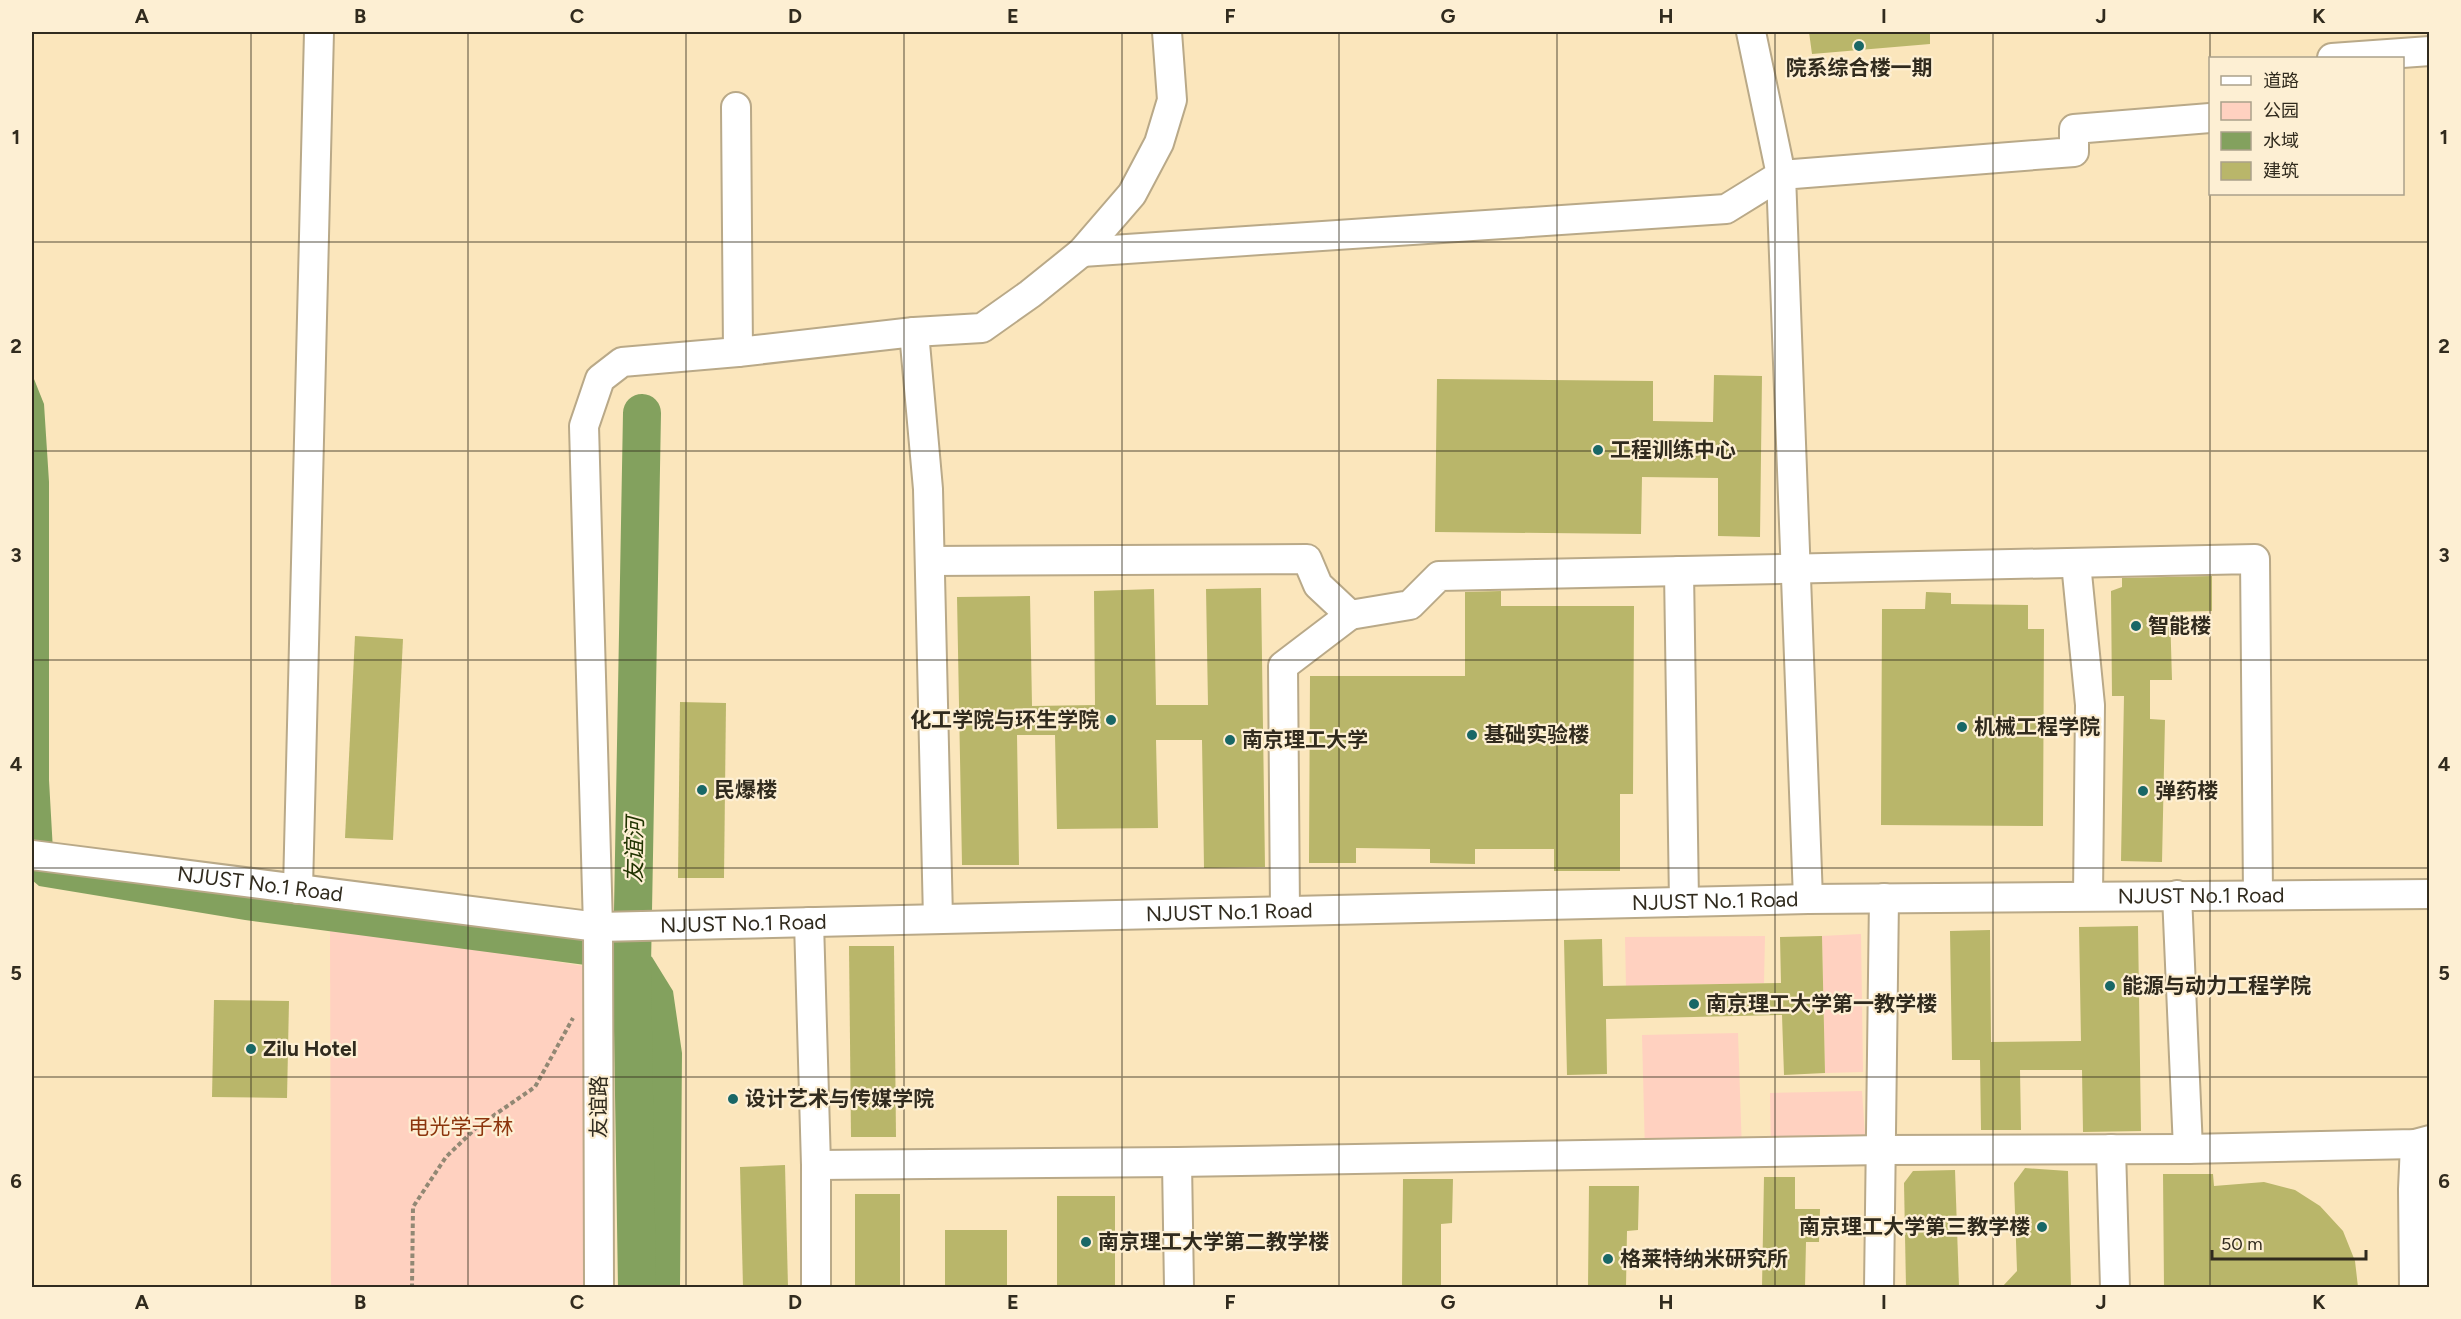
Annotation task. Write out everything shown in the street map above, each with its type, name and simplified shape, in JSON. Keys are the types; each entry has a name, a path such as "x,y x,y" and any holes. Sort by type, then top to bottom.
{"street":[{"path":"298,889 319,32"},
{"name":"友谊路","path":"599,1287 598,927 584,426 600,379 622,362 738,352 914,332 982,328 1030,294 1082,252 1132,194 1160,143 1172,100 1167,32"},
{"path":"1751,32 1781,175 1808,899"},
{"path":"2336,57 2400,42 2430,51"},
{"path":"736,107 738,352"},
{"path":"1082,252 1726,208 1781,175 2074,152 2074,129 2209,118"},
{"path":"914,332 928,489 938,919"},
{"path":"930,561 1307,559 1318,585 1350,615"},
{"path":"1285,911 1282,666 1350,615 1410,605 1439,576 2076,562 2255,559 2258,894"},
{"path":"2076,562 2090,705 2088,896"},
{"path":"1679,571 1684,902"},
{"name":"NJUST No.1 Road","path":"32,855 598,927 1808,899 2430,894"},
{"path":"2177,895 2188,1149"},
{"path":"1879,1287 1884,898"},
{"path":"809,922 816,1165 816,1287"},
{"path":"816,1165 1177,1162 1882,1150 2188,1149 2422,1142 2414,1287"},
{"path":"2111,1149 2115,1287"},
{"path":"1177,1162 1179,1287"}],"path":[{"path":"412,1287 413,1207 446,1157 477,1127 535,1087 575,1014"}],"shaded area":[{"name":"南京理工大学","path":"32,32 2429,32 2429,1287 32,1287"}],"green space":[{"name":"电光学子林","path":"330,926 590,967 593,1287 331,1287"},
{"path":"1861,934 1863,1072 1825,1073 1822,936"},
{"path":"1765,936 1764,983 1626,986 1625,937"},
{"path":"1738,1033 1742,1152 1645,1153 1642,1035"},
{"path":"1862,1091 1866,1150 1771,1152 1770,1093"}],"water":[{"path":"32,374 44,404 49,482 49,780 53,851 620,938 652,957 673,991 682,1053 680,1287 637,1287 644,1033 633,985 622,974 593,966 245,920 39,886 32,880"}],"building":[{"name":"院系综合楼一期","path":"1809,32 1930,32 1930,44 1812,54"},
{"name":"工程训练中心","path":"1714,375 1762,376 1760,537 1718,536 1718,478 1642,477 1641,534 1435,532 1437,379 1653,381 1653,421 1713,422"},
{"path":"2212,576 2212,611 2170,612 2172,680 2150,680 2150,719 2165,720 2162,862 2121,861 2124,696 2112,696 2111,591 2122,587 2122,578"},
{"name":"化工学院与环生学院","path":"1261,588 1265,867 1204,868 1202,740 1156,740 1158,828 1057,829 1055,735 1017,735 1019,865 962,865 957,597 1030,596 1032,706 1095,705 1094,591 1154,589 1156,705 1208,705 1206,589"},
{"name":"基础实验楼","path":"1501,591 1501,606 1634,606 1633,794 1620,794 1620,871 1554,871 1554,849 1475,849 1475,864 1430,863 1430,849 1356,848 1356,863 1309,863 1310,676 1465,676 1465,592"},
{"name":"机械工程学院","path":"1926,592 1951,593 1951,604 2028,605 2028,629 2044,629 2043,826 1881,825 1882,609 1925,609"},
{"path":"355,636 403,639 393,840 345,838"},
{"name":"民爆楼","path":"680,702 726,703 724,878 678,878"},
{"name":"能源与动力工程学院","path":"2138,926 2141,1131 2083,1132 2082,1070 2020,1070 2021,1130 1981,1130 1980,1060 1952,1060 1950,931 1990,930 1991,1042 2081,1041 2079,927"},
{"name":"南京理工大学第一教学楼","path":"1822,936 1825,1073 1784,1075 1782,1015 1606,1019 1607,1074 1567,1075 1564,940 1602,939 1603,986 1781,983 1780,937"},
{"path":"849,946 894,946 896,1137 851,1137"},
{"name":"Zilu Hotel","path":"214,1000 289,1001 287,1098 212,1097"},
{"path":"785,1165 788,1287 743,1287 740,1167"},
{"name":"南京理工大学第三教学楼","path":"2025,1168 2068,1171 2071,1287 2002,1287 2017,1271 2014,1183"},
{"name":"南京理工大学第三教学楼","path":"1955,1170 1959,1287 1906,1287 1904,1183 1913,1171"},
{"path":"2163,1174 2213,1174 2214,1186 2264,1182 2295,1190 2320,1206 2343,1231 2355,1261 2358,1287 2164,1287"},
{"path":"1764,1177 1795,1177 1795,1209 1820,1209 1819,1242 1806,1242 1805,1287 1762,1287"},
{"path":"1403,1179 1453,1179 1452,1223 1441,1224 1441,1287 1402,1287"},
{"name":"格莱特纳米研究所","path":"1589,1186 1639,1186 1638,1230 1627,1231 1626,1287 1588,1287"},
{"path":"855,1194 900,1194 900,1287 855,1287"},
{"name":"南京理工大学第二教学楼","path":"1057,1196 1115,1196 1115,1287 1057,1287"},
{"path":"945,1230 1007,1230 1007,1287 945,1287"}],"waterway":[{"name":"友谊河","path":"637,1288 632,966 642,413"}],"place":[{"name":"院系综合楼一期","path":"1859,46"},
{"name":"工程训练中心","path":"1598,450"},
{"name":"智能楼","path":"2136,626"},
{"name":"化工学院与环生学院","path":"1111,720"},
{"name":"机械工程学院","path":"1962,727"},
{"name":"基础实验楼","path":"1472,735"},
{"name":"南京理工大学","path":"1230,740"},
{"name":"民爆楼","path":"702,790"},
{"name":"弹药楼","path":"2143,791"},
{"name":"能源与动力工程学院","path":"2110,986"},
{"name":"南京理工大学第一教学楼","path":"1694,1004"},
{"name":"Zilu Hotel","path":"251,1049"},
{"name":"设计艺术与传媒学院","path":"733,1099"},
{"name":"南京理工大学第三教学楼","path":"2042,1227"},
{"name":"南京理工大学第二教学楼","path":"1086,1242"},
{"name":"格莱特纳米研究所","path":"1608,1259"}]}
